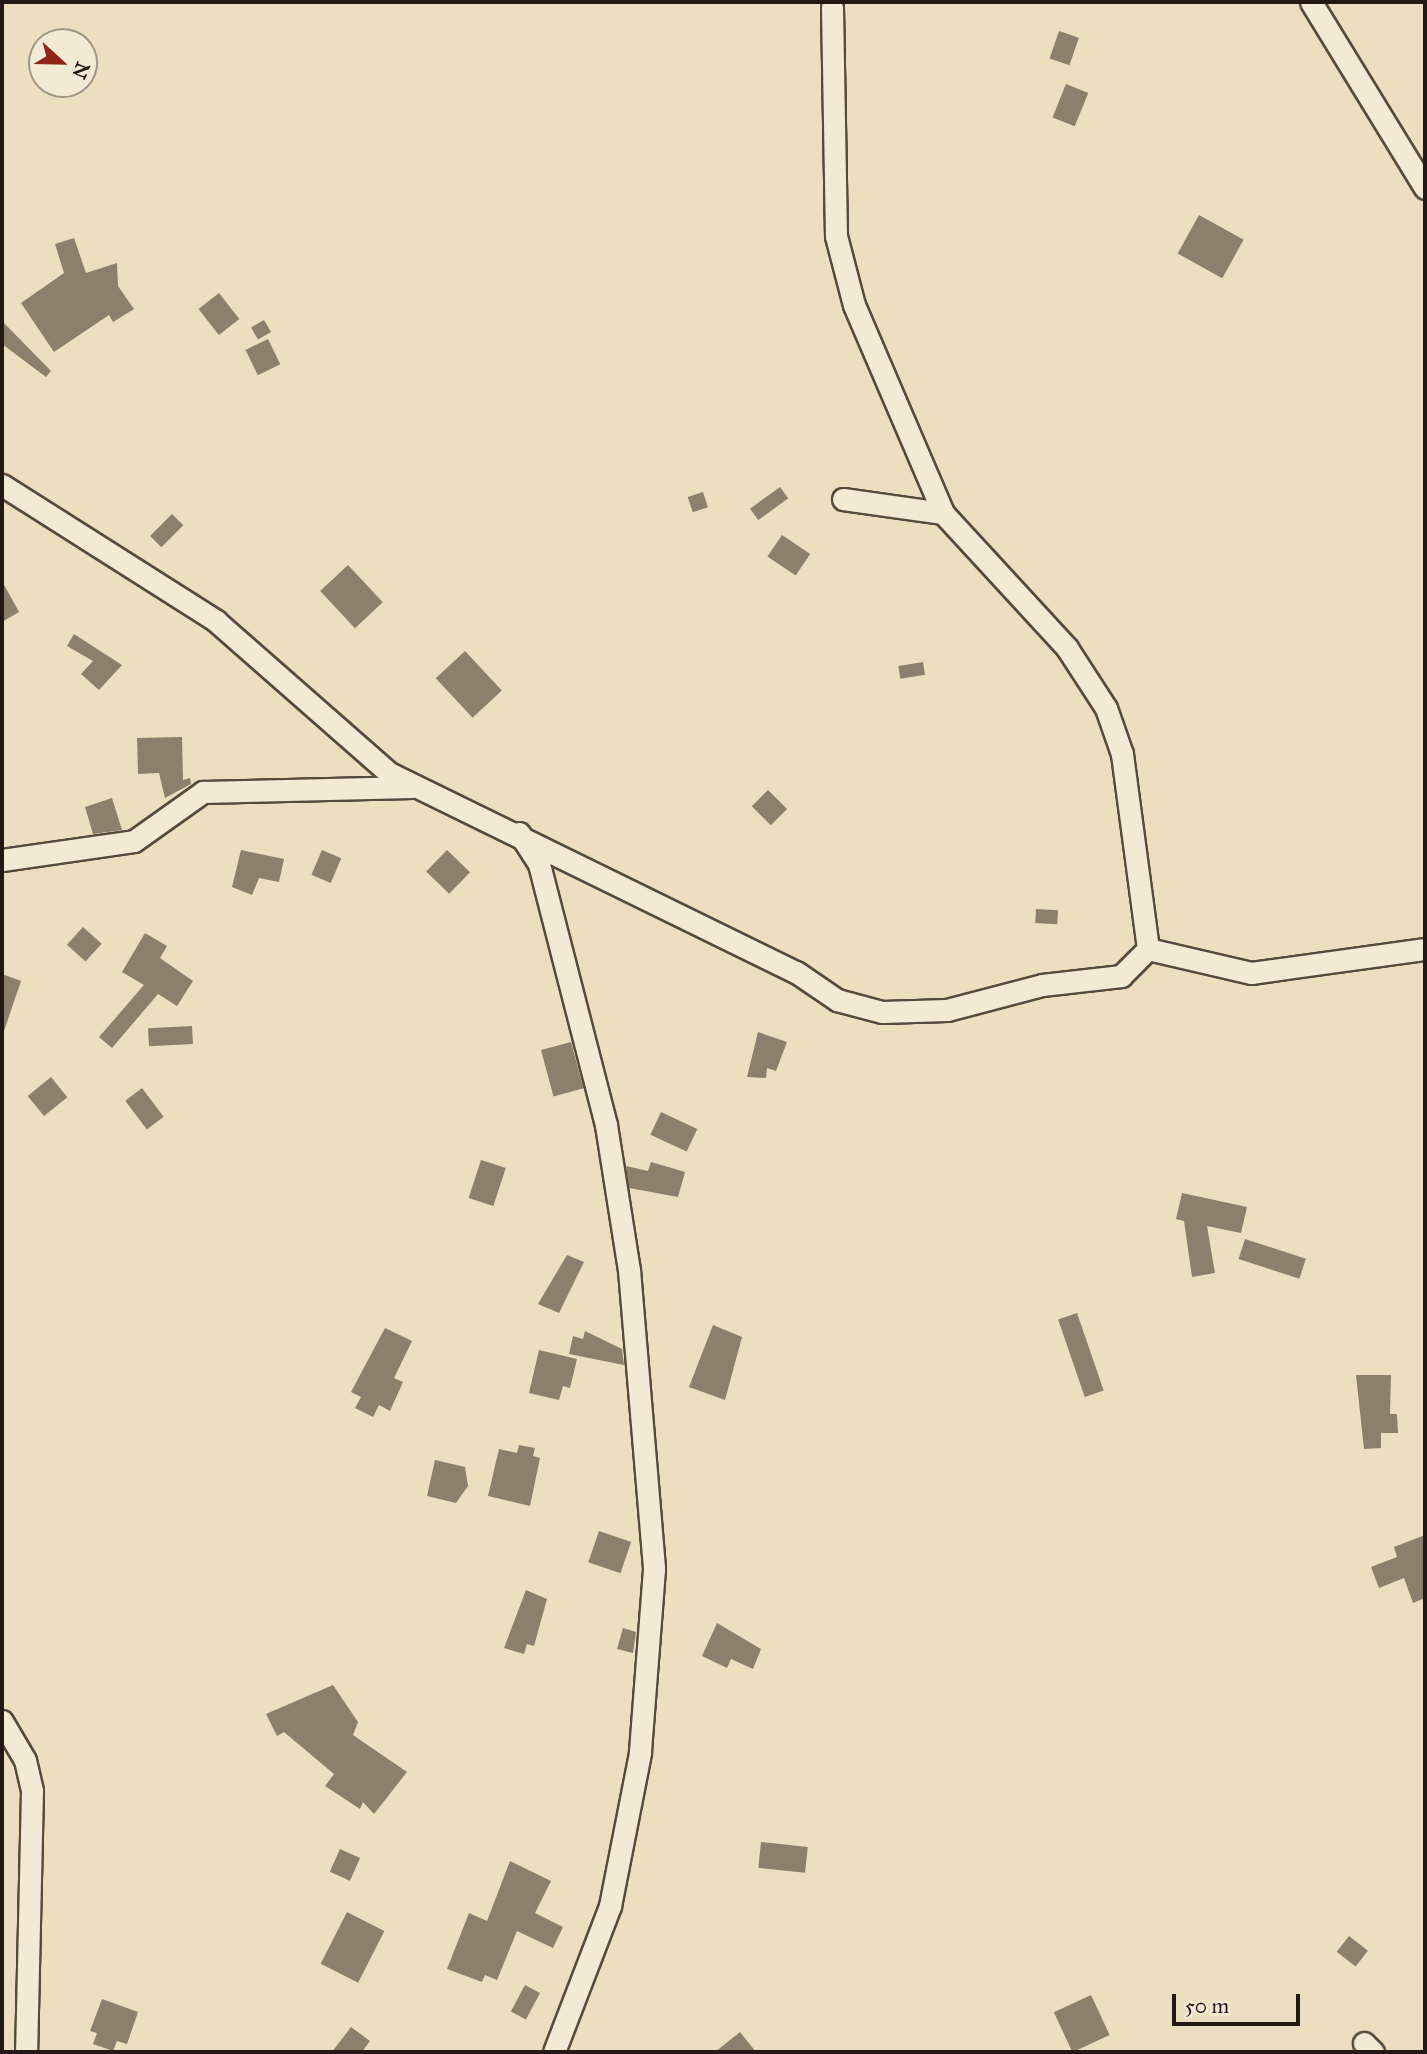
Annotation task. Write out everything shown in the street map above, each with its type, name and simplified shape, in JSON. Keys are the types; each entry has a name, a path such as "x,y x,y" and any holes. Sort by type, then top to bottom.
{"street":[{"path":"1311,2 1425,188"},
{"path":"832,7 836,236 854,305 943,513 1042,618 1106,708 1122,754 1148,950"},
{"path":"2,485 216,621 353,746 414,788 519,832 796,972 837,1000 882,1012 947,1010 1041,985 1121,976 1148,950"},
{"path":"843,499 943,513"},
{"path":"2,860 134,841 203,792 414,788"},
{"path":"519,832 539,864 606,1125 629,1270 654,1569 640,1754 610,1906 554,2052"},
{"path":"1148,950 1251,973 1425,949"},
{"path":"2,1721 24,1760 32,1791 26,2052"}],"building":[{"path":"1059,31 1079,38 1069,65 1050,58"},
{"path":"1066,84 1088,93 1075,126 1053,117"},
{"path":"1199,215 1244,240 1222,278 1178,253"},
{"path":"74,238 86,273 117,263 118,286 134,309 113,322 109,315 54,352 21,303 64,273 55,244"},
{"path":"219,293 239,319 219,335 199,309"},
{"path":"264,320 271,332 258,340 251,328"},
{"path":"2,321 51,371 46,377 2,344"},
{"path":"268,339 280,364 258,375 246,350"},
{"path":"780,487 788,498 758,520 750,509"},
{"path":"703,492 708,507 693,512 688,497"},
{"path":"172,514 183,525 161,547 150,536"},
{"path":"782,535 810,554 796,576 767,557"},
{"path":"348,565 383,602 355,628 320,591"},
{"path":"2,581 19,612 2,622"},
{"path":"74,634 122,665 99,690 81,674 93,661 67,646"},
{"path":"465,651 502,690 473,718 436,678"},
{"path":"923,662 925,675 900,679 898,666"},
{"path":"182,737 183,780 190,778 191,784 165,798 159,773 138,774 137,738"},
{"path":"768,790 787,809 771,825 752,806"},
{"path":"112,798 122,830 93,834 85,807"},
{"path":"241,850 284,859 279,882 259,878 252,895 232,887"},
{"path":"322,850 341,858 331,883 311,875"},
{"path":"447,850 470,872 449,894 426,872"},
{"path":"1036,909 1058,910 1057,924 1035,923"},
{"path":"83,927 102,944 86,962 67,945"},
{"path":"145,933 167,946 160,958 193,981 177,1006 158,994 112,1048 99,1037 144,985 122,972"},
{"path":"2,974 21,981 4,1031 2,1031"},
{"path":"192,1026 193,1044 149,1046 148,1028"},
{"path":"758,1032 787,1042 776,1071 767,1068 766,1078 747,1077"},
{"path":"571,1042 583,1088 553,1096 541,1050"},
{"path":"51,1077 67,1097 44,1116 28,1096"},
{"path":"142,1088 164,1117 147,1129 125,1101"},
{"path":"661,1112 697,1129 687,1152 650,1135"},
{"path":"481,1160 506,1168 493,1206 469,1198"},
{"path":"651,1162 685,1172 678,1197 629,1188 626,1166 648,1171"},
{"path":"1182,1193 1247,1207 1241,1233 1207,1226 1215,1273 1192,1277 1184,1221 1176,1219"},
{"path":"1245,1239 1306,1259 1299,1279 1239,1259"},
{"path":"567,1255 584,1262 559,1313 538,1304"},
{"path":"1077,1313 1104,1391 1085,1397 1058,1320"},
{"path":"713,1325 742,1337 725,1400 689,1387"},
{"path":"385,1328 412,1341 394,1378 403,1382 390,1411 379,1405 373,1417 355,1408 361,1397 351,1392"},
{"path":"585,1331 622,1349 624,1365 569,1354 573,1336 583,1339"},
{"path":"539,1350 577,1359 570,1388 563,1386 559,1400 529,1393"},
{"path":"1356,1375 1391,1375 1390,1414 1397,1414 1398,1433 1381,1433 1381,1448 1364,1449"},
{"path":"519,1445 535,1448 533,1456 540,1458 530,1506 488,1496 499,1449 517,1453"},
{"path":"435,1460 465,1467 468,1486 456,1503 427,1496"},
{"path":"599,1531 631,1542 620,1573 588,1562"},
{"path":"1425,1535 1425,1598 1413,1603 1404,1578 1379,1588 1371,1567 1397,1557 1394,1547"},
{"path":"526,1590 547,1599 534,1646 527,1644 524,1654 504,1648"},
{"path":"717,1623 761,1649 753,1669 731,1659 727,1668 702,1656"},
{"path":"623,1628 636,1632 633,1653 617,1649"},
{"path":"333,1685 358,1722 353,1735 407,1772 374,1814 363,1802 360,1809 325,1786 334,1774 284,1732 277,1736 266,1714"},
{"path":"761,1842 808,1847 805,1873 758,1868"},
{"path":"340,1849 360,1858 350,1881 330,1872"},
{"path":"510,1861 551,1881 535,1913 563,1927 553,1948 517,1931 497,1980 485,1975 482,1982 447,1969 469,1913 487,1921"},
{"path":"347,1912 384,1931 358,1983 321,1964"},
{"path":"1349,1936 1368,1951 1356,1967 1337,1952"},
{"path":"525,1985 540,1993 526,2019 511,2011"},
{"path":"1091,1995 1110,2035 1072,2052 1054,2012"},
{"path":"102,1999 138,2012 127,2044 117,2041 113,2051 93,2044 97,2033 90,2031"},
{"path":"351,2027 370,2041 362,2052 332,2052"},
{"path":"740,2032 756,2052 715,2052"}]}
